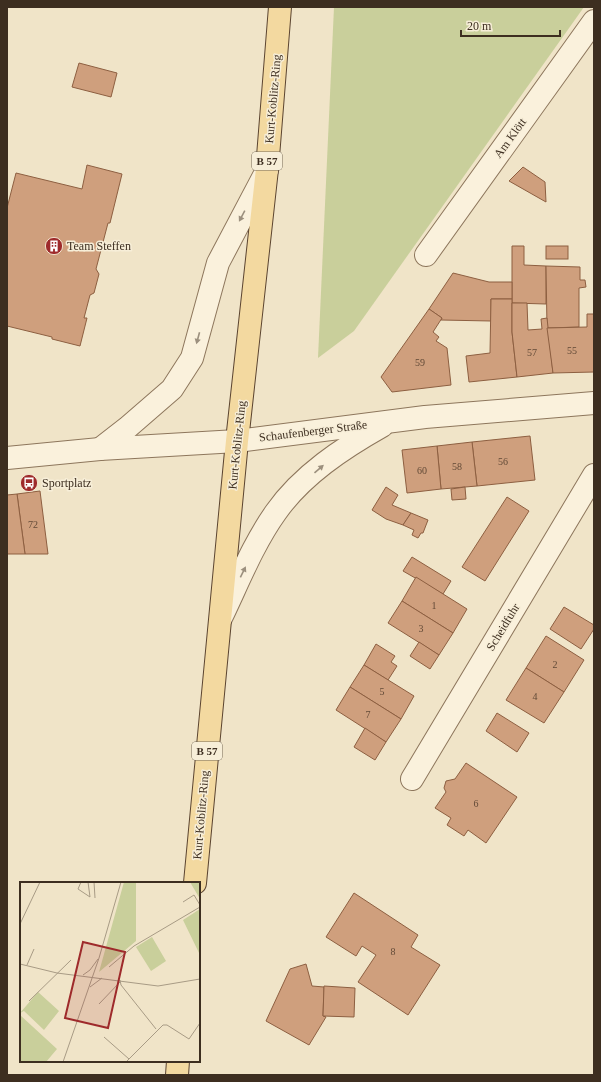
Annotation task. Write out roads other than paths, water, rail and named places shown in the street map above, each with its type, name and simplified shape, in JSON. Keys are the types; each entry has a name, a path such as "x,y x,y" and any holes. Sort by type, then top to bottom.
{"main road":[{"name":"Kurt-Koblitz-Ring","path":"195,882 237,440 267,169 280,7"},
{"path":"177,1075 178,1062"}],"street":[{"name":"Am Klött","path":"426,255 594,20"},
{"path":"100,449 172,389 192,358 218,263 267,169"},
{"name":"Schaufenberger Straße","path":"7,458 100,449 237,440 390,422 594,403"},
{"path":"220,620 255,548 276,512 297,488 324,464 351,444 390,422"},
{"name":"Scheidfuhr","path":"412,779 594,475"}],"place":[{"name":"Team Steffen","path":"54,246"},
{"name":"Sportplatz","path":"29,483"}]}
